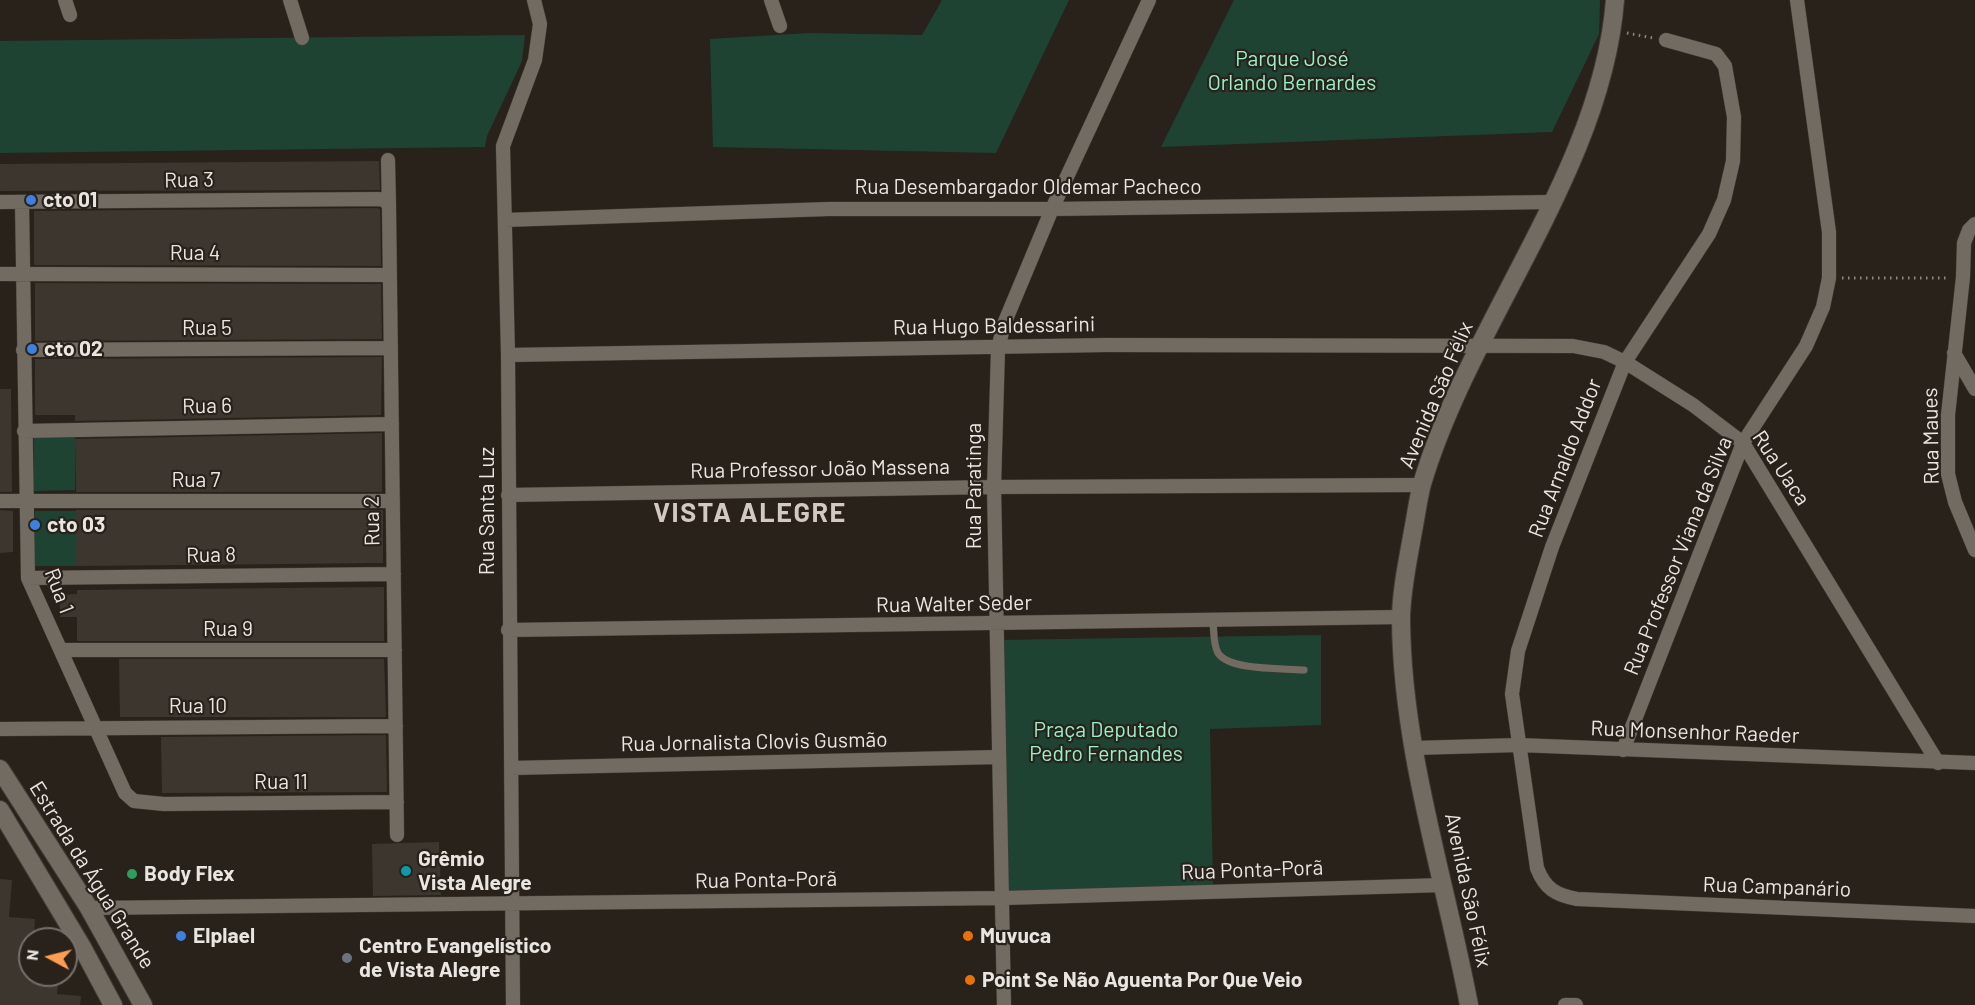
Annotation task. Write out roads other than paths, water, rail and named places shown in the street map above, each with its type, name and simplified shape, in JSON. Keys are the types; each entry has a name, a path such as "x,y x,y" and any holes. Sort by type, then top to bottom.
{"street":[{"path":"65,0 70,15"},
{"path":"290,0 302,38"},
{"name":"Rua Santa Luz","path":"513,1005 508,630 508,355 503,146 535,60 540,24 534,0"},
{"path":"771,0 780,26"},
{"name":"Rua Paratinga","path":"1004,1005 1004,898 994,487 998,349 1004,324 1052,209 1149,0"},
{"name":"Avenida São Félix","path":"1469,1005 1413,748 1401,617 1422,485 1451,406 1569,165 1607,60 1613,31 1615,0"},
{"name":"Rua Professor Viana da Silva","path":"1623,750 1743,443 1806,346 1823,307 1829,278 1829,232 1797,0"},
{"name":"Rua Arnaldo Addor","path":"1577,899 1555,894 1542,882 1512,694 1518,651 1552,547 1625,362 1709,234 1724,200 1733,161 1734,117 1725,66 1716,54 1666,40"},
{"name":"Rua 2","path":"388,160 383,202 390,275 397,835"},
{"name":"Rua 3","path":"0,202 383,202"},
{"name":"Rua 1","path":"22,202 28,578 125,793 134,801 164,804"},
{"name":"Rua Desembargador Oldemar Pacheco","path":"505,220 830,208 1052,209 1551,202"},
{"name":"Rua Maues","path":"1975,224 1969,230 1964,243 1963,278 1948,415 1948,474 1955,502 1975,550"},
{"name":"Rua 4","path":"0,274 390,275"},
{"name":"Rua Hugo Baldessarini","path":"508,355 724,350 1222,345 1480,346"},
{"name":"Rua Uaca","path":"1480,346 1574,346 1604,352 1625,362 1693,405 1743,443 1938,763"},
{"name":"Rua 5","path":"23,350 391,348"},
{"name":"Rua Maues","path":"1954,352 1975,389"},
{"name":"Rua 6","path":"24,431 392,424"},
{"name":"Rua Professor João Massena","path":"508,495 994,487 1422,485"},
{"name":"Rua 7","path":"0,501 393,501"},
{"name":"Rua 8","path":"28,578 394,574"},
{"name":"Rua Walter Seder","path":"508,630 1401,617"},
{"name":"Rua 9","path":"61,650 395,650"},
{"name":"Rua 10","path":"0,729 396,726"},
{"name":"Rua Monsenhor Raeder","path":"1413,748 1519,745 1975,763"},
{"name":"Rua Jornalista Clovis Gusmão","path":"511,768 999,757"},
{"name":"Estrada da Água Grande","path":"0,769 89,908 143,1005"},
{"name":"Rua 11","path":"164,804 397,802"},
{"name":"Estrada da Água Grande","path":"0,810 82,946 113,1005"},
{"name":"Rua Ponta-Porã","path":"89,908 1004,898 1444,885"},
{"name":"Rua Campanário","path":"1577,899 1975,916"},
{"path":"1565,1005 1576,1005"}],"lane":[{"path":"1213,621 1214,641 1219,653 1228,661 1239,665 1304,670"}],"place":[{"name":"cto 01","path":"31,200"},
{"name":"cto 02","path":"32,349"},
{"name":"cto 03","path":"35,525"},
{"name":"Grêmio Vista Alegre","path":"406,871"},
{"name":"Body Flex","path":"132,874"},
{"name":"Elplael","path":"181,936"},
{"name":"Muvuca","path":"968,936"},
{"name":"Centro Evangelístico de Vista Alegre","path":"347,958"},
{"name":"Point Se Não Aguenta Por Que Veio","path":"970,980"}],"district":[{"name":"VISTA ALEGRE","path":"750,513"}],"park label":[{"name":"Parque José Orlando Bernardes","path":"1292,71"},
{"name":"Praça Deputado Pedro Fernandes","path":"1106,742"}]}
